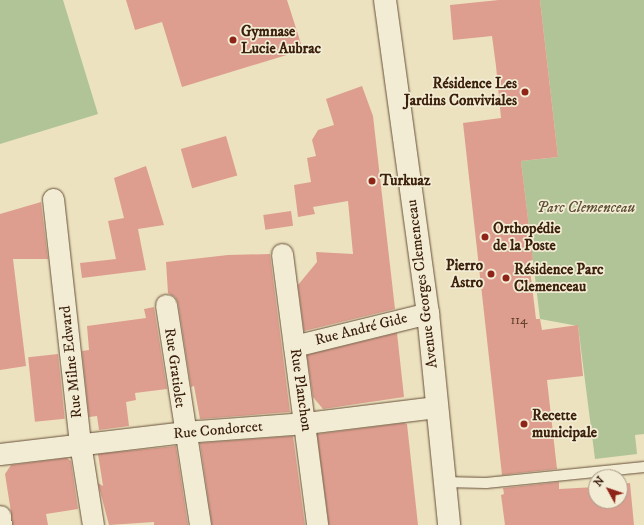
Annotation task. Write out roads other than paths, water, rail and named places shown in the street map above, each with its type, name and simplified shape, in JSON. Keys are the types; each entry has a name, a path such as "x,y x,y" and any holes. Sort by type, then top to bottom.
{"main road":[{"name":"Avenue Georges Clemenceau","path":"372,0 390,43"},
{"name":"Avenue Georges Clemenceau","path":"385,0 428,313 436,407 449,525"}],"street":[{"name":"Rue Milne Edward","path":"53,199 80,443 94,525"},
{"name":"Rue Planchon","path":"282,254 306,422 317,525"},
{"name":"Rue Gratiolet","path":"166,305 184,432 200,525"},
{"name":"Rue André Gide","path":"294,346 428,313"},
{"name":"Rue Condorcet","path":"0,454 80,443 184,432 306,422 436,407"},
{"path":"0,516 1,525"}],"lane":[{"path":"444,482 486,482 644,467"}],"place":[{"name":"Gymnase Lucie Aubrac","path":"233,40"},
{"name":"Résidence Les Jardins Conviviales","path":"525,92"},
{"name":"Turkuaz","path":"372,181"},
{"name":"Orthopédie de la Poste","path":"485,237"},
{"name":"Pierro Astro","path":"491,274"},
{"name":"Résidence Parc Clemenceau","path":"506,278"},
{"name":"Recette municipale","path":"524,424"}],"park label":[{"name":"Parc Clemenceau","path":"586,208"}]}
